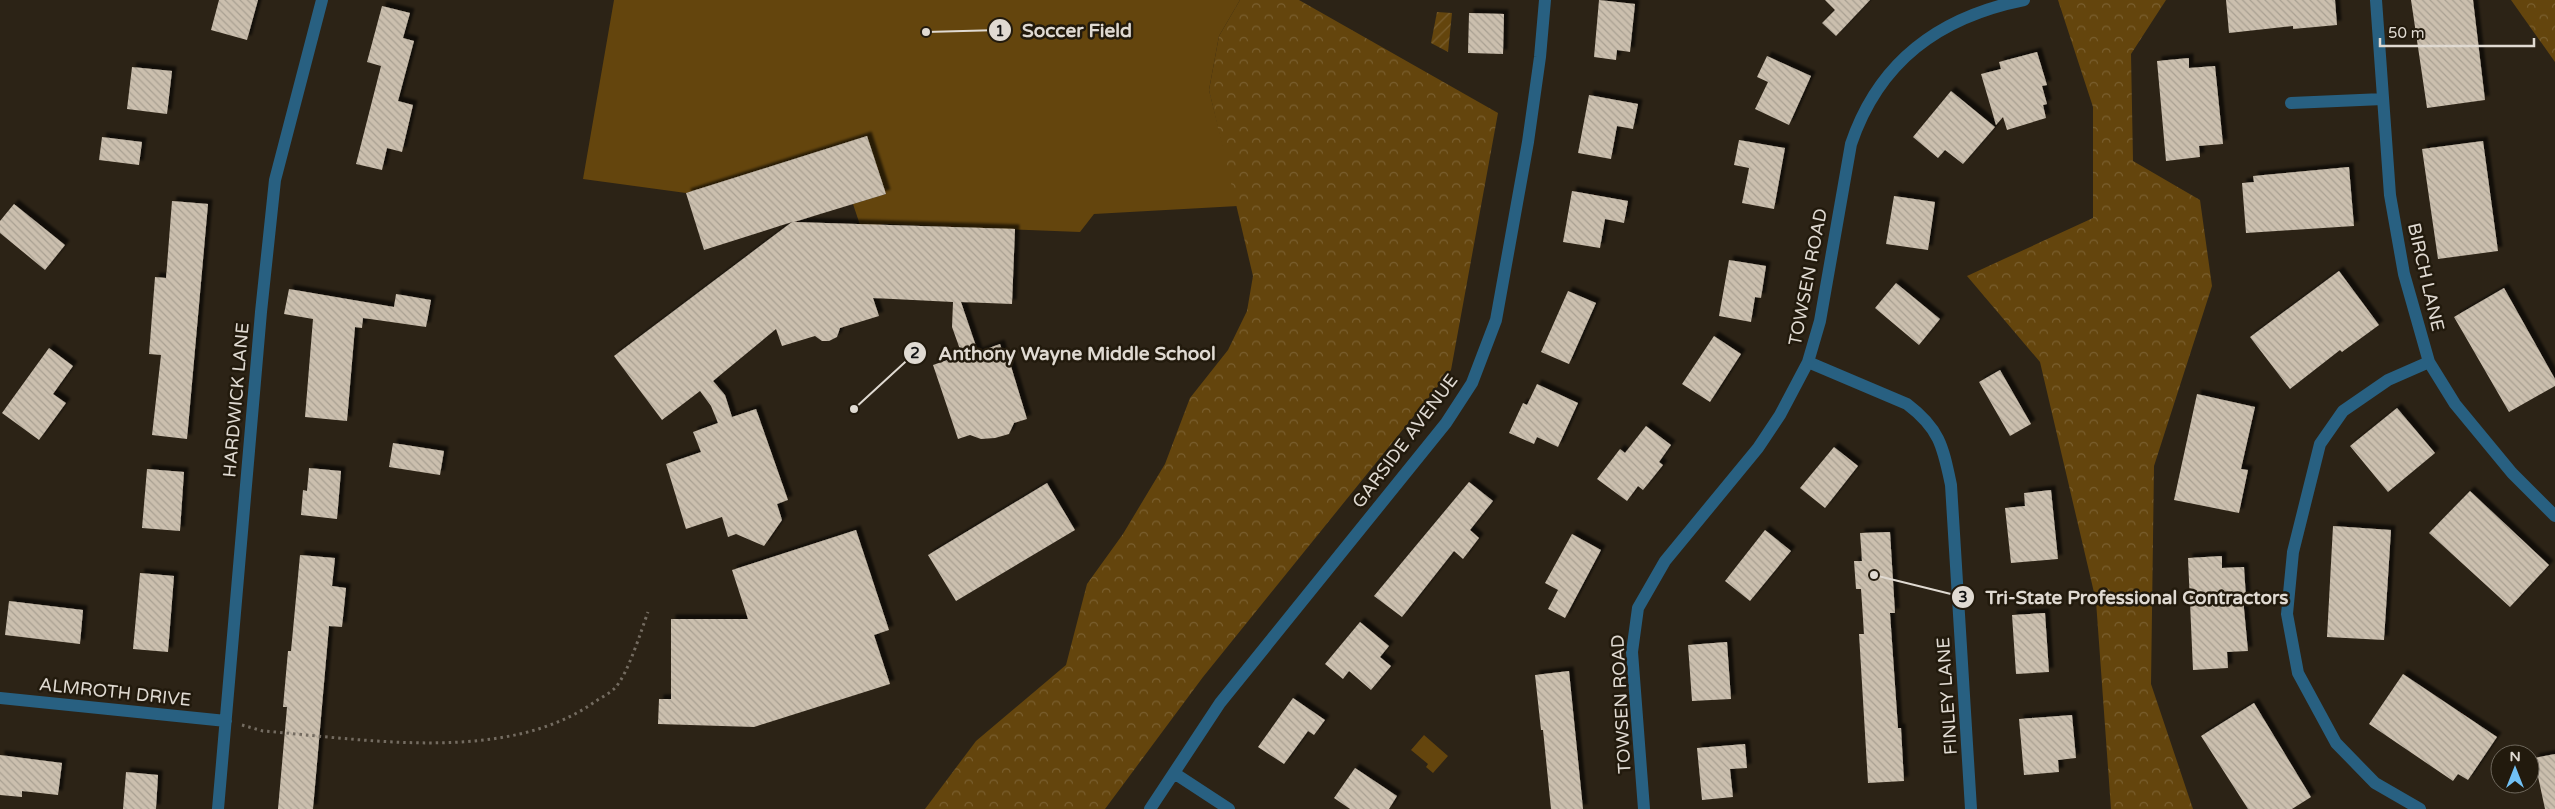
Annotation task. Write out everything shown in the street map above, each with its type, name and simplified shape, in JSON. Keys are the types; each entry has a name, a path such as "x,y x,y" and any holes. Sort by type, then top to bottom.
{"street":[{"name":"HARDWICK LANE","path":"218,809 261,312 275,180 322,0"},
{"name":"GARSIDE AVENUE","path":"1150,809 1220,703 1446,423 1472,383 1496,320 1528,142 1540,57 1545,0"},
{"name":"TOWSEN ROAD","path":"1644,809 1632,652 1638,608 1665,561 1758,448 1780,415 1808,362 1820,321 1851,144 1858,122 1890,73 1908,54 1950,24 1972,13 2024,0"},
{"name":"BIRCH LANE","path":"2376,0 2390,196 2404,274 2428,362 2460,411 2512,474 2555,516"},
{"path":"2291,103 2383,99"},
{"name":"FINLEY LANE","path":"1808,362 1907,404 1920,414 1943,447 1951,485 1971,809"},
{"path":"2420,809 2374,783 2336,743 2298,673 2287,614 2292,552 2320,444 2343,411 2388,380 2428,362"},
{"name":"ALMROTH DRIVE","path":"0,698 226,721"},
{"path":"1174,773 1229,809"}],"path":[{"path":"226,721 264,731 408,743 481,741 544,728 583,710 615,688 635,650 648,612"}],"green space":[{"path":"614,0 1240,0 1219,36 1209,90 1238,206 1094,214 1080,232 883,224 862,231 853,204 886,194 867,136 686,193 583,179"},
{"path":"1240,0 1299,0 1498,113 1451,370 1203,677 1105,809 925,809 976,741 1066,665 1087,584 1123,534 1165,464 1190,398 1228,350 1247,311 1253,276 1209,90 1219,36"},
{"path":"2058,0 2166,0 2131,54 2133,161 2200,200 2212,286 2154,466 2151,684 2193,809 2111,809 2096,601 2040,362 1967,276 2093,218 2093,107"},
{"path":"2511,0 2555,0 2555,62"},
{"path":"1437,12 1452,13 1448,52 1431,43"},
{"path":"1424,735 1448,756 1433,773 1426,767 1428,764 1411,750"}],"building":[{"path":"219,0 258,0 247,40 211,30"},
{"path":"1599,0 1635,4 1630,52 1617,50 1616,60 1594,57"},
{"path":"1825,0 1870,0 1836,36 1822,23 1835,10"},
{"path":"2226,0 2335,0 2337,25 2293,29 2293,26 2229,33"},
{"path":"2411,0 2473,0 2485,100 2427,108"},
{"path":"382,6 410,13 403,38 414,41 398,101 413,105 402,152 387,148 382,170 356,164 381,66 367,62"},
{"path":"1469,13 1504,14 1503,54 1468,53"},
{"path":"2037,52 2047,85 2042,86 2047,104 2043,105 2046,118 2007,130 2003,117 1996,125 1981,74 2001,69 1999,62"},
{"path":"1767,56 1811,76 1789,125 1755,109 1768,82 1757,77"},
{"path":"2189,58 2189,68 2215,66 2223,144 2199,146 2200,157 2166,161 2157,61"},
{"path":"132,67 172,71 167,114 127,109"},
{"path":"1951,91 1995,127 1963,164 1945,150 1938,158 1913,137"},
{"path":"1589,95 1638,104 1633,129 1617,126 1611,159 1578,153"},
{"path":"867,136 886,194 794,222 1015,229 1012,304 961,302 978,352 1000,344 1006,363 1010,363 1027,419 1014,423 1009,434 981,439 970,435 958,439 933,365 962,355 952,327 953,302 873,298 879,316 840,328 837,337 829,341 822,341 815,336 782,346 776,329 713,381 725,395 732,417 756,409 788,500 777,504 782,520 764,546 736,534 728,537 722,517 686,529 666,464 701,452 693,432 718,423 711,406 700,391 662,420 614,356 792,222 704,250 686,193"},
{"path":"102,137 142,142 139,165 99,160"},
{"path":"1739,140 1785,148 1774,209 1742,203 1749,168 1734,165"},
{"path":"2483,141 2498,251 2438,259 2422,149"},
{"path":"2349,167 2354,226 2246,233 2242,183 2254,182 2253,176"},
{"path":"1572,191 1628,201 1624,223 1605,219 1600,248 1563,242"},
{"path":"1894,196 1935,202 1928,250 1886,244"},
{"path":"172,201 208,204 187,439 152,435 161,355 149,354 155,277 166,278"},
{"path":"14,204 65,245 45,270 0,233 0,221"},
{"path":"1729,260 1766,266 1761,298 1755,297 1751,322 1719,316"},
{"path":"2339,271 2379,325 2342,352 2340,350 2290,389 2250,337"},
{"path":"1896,283 1940,319 1919,345 1875,308"},
{"path":"2504,288 2555,379 2555,386 2509,412 2454,317"},
{"path":"289,289 394,307 396,294 431,300 426,327 363,318 362,328 355,327 347,421 305,417 313,319 284,314"},
{"path":"1568,291 1596,303 1569,364 1541,352"},
{"path":"1714,336 1741,354 1710,402 1682,384"},
{"path":"49,348 73,366 53,394 66,403 39,440 2,413"},
{"path":"2000,370 2031,424 2010,436 1979,382"},
{"path":"1537,384 1578,403 1558,447 1537,437 1534,444 1509,433 1523,403 1527,405"},
{"path":"2197,394 2255,407 2241,469 2248,470 2239,513 2174,500"},
{"path":"2397,408 2435,453 2388,492 2350,446"},
{"path":"1646,426 1671,445 1659,462 1663,465 1643,490 1638,486 1627,501 1597,479 1620,449 1625,453"},
{"path":"393,443 444,451 440,475 389,467"},
{"path":"1834,447 1858,466 1825,508 1800,488"},
{"path":"309,468 341,471 337,519 301,515 303,490 307,491"},
{"path":"147,469 184,472 180,531 142,528"},
{"path":"1469,482 1493,501 1470,530 1479,538 1463,559 1454,551 1402,617 1374,596"},
{"path":"1047,483 1075,530 956,601 928,555"},
{"path":"2051,490 2058,559 2011,563 2005,508 2025,506 2024,493"},
{"path":"2470,491 2549,565 2510,607 2429,533"},
{"path":"2333,526 2391,530 2384,640 2327,637"},
{"path":"856,530 889,630 874,635 890,684 754,727 658,724 659,699 671,699 671,619 748,619 732,570"},
{"path":"1765,530 1791,551 1750,601 1725,581"},
{"path":"1890,532 1895,613 1890,613 1898,728 1901,728 1904,781 1868,783 1859,634 1864,634 1861,589 1856,589 1854,561 1862,561 1860,533"},
{"path":"1572,534 1601,550 1565,618 1548,609 1558,590 1545,583"},
{"path":"300,555 335,558 332,586 346,588 342,627 329,626 313,809 278,809 287,707 283,707 288,651 291,651"},
{"path":"2222,556 2222,568 2244,567 2246,598 2243,598 2248,651 2227,652 2228,668 2193,670 2188,558"},
{"path":"140,573 174,576 168,652 133,649"},
{"path":"9,601 83,610 80,644 5,635"},
{"path":"2045,613 2049,672 2016,674 2012,615"},
{"path":"1360,622 1389,646 1380,657 1391,666 1371,690 1349,671 1343,679 1325,664"},
{"path":"1727,642 1731,699 1692,701 1688,645"},
{"path":"1569,671 1583,809 1551,809 1535,675"},
{"path":"2403,674 2497,737 2492,744 2490,744 2490,747 2468,780 2458,774 2453,781 2369,724"},
{"path":"1293,698 1325,720 1314,735 1308,731 1284,764 1258,747"},
{"path":"2254,703 2311,797 2292,809 2248,809 2201,736"},
{"path":"2072,715 2076,758 2058,760 2059,772 2024,775 2019,719"},
{"path":"1745,744 1747,768 1730,769 1733,797 1702,800 1697,748"},
{"path":"2555,754 2555,809 2545,809 2540,786 2540,757"},
{"path":"0,755 62,763 58,795 22,791 22,797 0,795"},
{"path":"1355,768 1397,796 1389,809 1350,809 1334,798"},
{"path":"126,772 158,775 156,809 123,809"}],"place":[{"name":"Soccer Field","path":"926,32"},
{"name":"Anthony Wayne Middle School","path":"854,409"},
{"name":"Tri-State Professional Contractors","path":"1874,575"}]}
